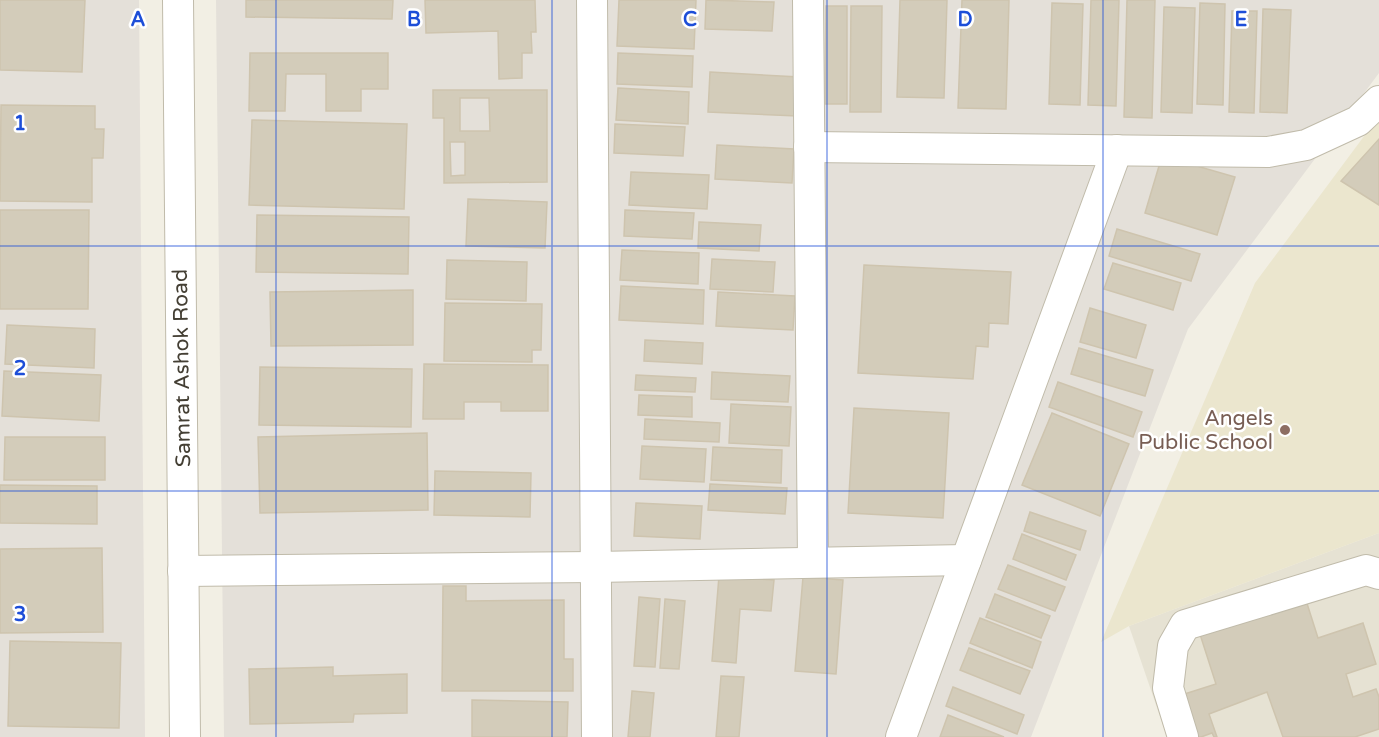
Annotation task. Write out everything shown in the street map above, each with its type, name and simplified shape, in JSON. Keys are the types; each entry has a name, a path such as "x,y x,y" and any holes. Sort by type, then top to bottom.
{"street":[{"name":"Samrat Ashok Road","path":"178,0 185,737"},
{"path":"592,0 597,737"},
{"path":"808,0 813,562"},
{"path":"809,147 1268,152 1306,145 1358,121 1379,101"},
{"path":"901,737 1117,150"},
{"path":"183,571 596,567 966,560"},
{"path":"1183,737 1168,688 1173,646 1185,625 1366,570 1379,574"}],"shaded area":[{"path":"0,0 139,0 145,737 0,737"},
{"path":"216,0 1379,0 1379,73 1188,329 1031,737 224,737"},
{"name":"Angels Public School","path":"1379,116 1379,533 1129,626 1101,642 1255,283"},
{"path":"1379,533 1379,737 1167,737 1129,626"}],"building":[{"path":"0,0 85,0 82,72 0,70"},
{"path":"246,0 393,0 392,19 246,17"},
{"path":"425,0 535,0 536,32 531,32 532,53 522,53 522,78 499,79 498,31 426,33"},
{"path":"619,0 696,0 694,49 617,46"},
{"path":"706,0 774,2 772,31 705,29"},
{"path":"900,0 947,0 944,98 897,97"},
{"path":"962,0 1009,0 1006,109 958,108"},
{"path":"1091,0 1119,0 1116,106 1088,105"},
{"path":"1127,0 1155,0 1152,118 1124,117"},
{"path":"1052,3 1083,4 1080,105 1049,104"},
{"path":"1200,3 1225,4 1223,105 1197,104"},
{"path":"826,6 847,6 847,104 825,104"},
{"path":"851,6 882,6 881,112 850,112"},
{"path":"1164,7 1195,8 1192,113 1161,112"},
{"path":"1263,9 1291,10 1287,113 1260,112"},
{"path":"1232,11 1257,11 1254,113 1229,112"},
{"path":"250,53 388,53 388,89 361,89 361,111 326,111 326,74 286,74 285,111 249,111"},
{"path":"618,53 693,56 692,87 617,84"},
{"path":"710,72 799,77 797,116 708,112"},
{"path":"618,88 689,92 688,124 616,120"},
{"path":"433,90 547,90 547,182 444,183 444,118 433,118","holes":["460,98 489,98 490,131 460,131","450,142 465,142 465,175 451,176"]},
{"path":"1,105 95,106 95,129 104,129 103,158 92,158 92,202 0,201"},
{"path":"252,120 407,124 404,209 249,205"},
{"path":"615,124 685,127 683,156 614,153"},
{"path":"1379,139 1379,205 1341,181"},
{"path":"717,145 794,149 792,183 715,179"},
{"path":"1162,156 1235,177 1217,235 1145,213"},
{"path":"631,172 709,175 707,209 629,205"},
{"path":"468,199 547,202 545,248 466,246"},
{"path":"0,210 89,210 88,309 0,309"},
{"path":"625,210 694,213 692,239 624,236"},
{"path":"257,215 409,217 408,274 256,272"},
{"path":"699,222 761,225 759,251 698,248"},
{"path":"1117,229 1200,254 1191,281 1109,256"},
{"path":"622,250 699,253 698,284 620,280"},
{"path":"712,259 775,262 773,292 710,289"},
{"path":"447,260 527,262 526,301 446,299"},
{"path":"1113,263 1181,283 1173,310 1104,289"},
{"path":"864,265 1011,272 1008,324 989,323 988,347 976,346 973,379 858,373"},
{"path":"621,286 704,290 703,324 619,320"},
{"path":"413,290 413,345 271,346 270,292"},
{"path":"718,292 795,296 793,330 716,326"},
{"path":"445,303 542,304 541,350 532,350 532,362 444,361"},
{"path":"1090,308 1146,325 1136,358 1080,342"},
{"path":"7,325 95,329 94,368 5,364"},
{"path":"645,340 703,343 702,364 644,361"},
{"path":"1079,348 1153,370 1145,396 1071,374"},
{"path":"424,364 548,365 548,411 501,411 501,402 464,402 464,419 423,419"},
{"path":"260,367 412,369 411,427 259,425"},
{"path":"4,371 101,375 99,421 2,416"},
{"path":"712,372 790,376 788,402 711,399"},
{"path":"636,375 696,378 695,392 635,390"},
{"path":"1058,382 1142,412 1133,437 1049,407"},
{"path":"639,395 692,397 692,417 638,415"},
{"path":"731,404 791,407 789,446 729,443"},
{"path":"854,408 949,413 943,518 848,513"},
{"path":"1052,413 1129,444 1100,516 1022,485"},
{"path":"645,419 720,423 719,442 644,439"},
{"path":"427,433 428,510 260,513 258,437"},
{"path":"5,437 105,437 105,480 4,480"},
{"path":"642,446 706,449 704,482 640,479"},
{"path":"713,447 782,450 781,483 711,480"},
{"path":"435,471 531,473 530,517 434,515"},
{"path":"710,484 787,488 785,514 708,510"},
{"path":"0,485 97,486 97,524 0,523"},
{"path":"636,503 702,506 700,539 634,536"},
{"path":"1030,512 1086,531 1080,550 1024,531"},
{"path":"1022,534 1076,555 1066,580 1013,559"},
{"path":"102,548 103,632 0,633 0,549"},
{"path":"1008,565 1065,587 1055,611 998,589"},
{"path":"719,576 774,580 771,611 740,609 736,663 712,661"},
{"path":"803,577 843,580 836,674 795,671"},
{"path":"443,586 466,586 466,601 564,600 564,659 573,659 573,691 442,691"},
{"path":"995,594 1050,616 1041,638 986,617"},
{"path":"1304,594 1318,638 1363,623 1376,664 1346,674 1353,697 1376,689 1379,697 1379,729 1355,737 1283,737 1267,692 1209,714 1217,737 1214,737 1212,733 1201,737 1188,737 1175,697 1216,684 1198,628"},
{"path":"639,597 660,599 655,667 634,666"},
{"path":"665,599 685,601 679,669 660,668"},
{"path":"980,618 1041,642 1032,668 970,643"},
{"path":"10,641 121,643 119,728 8,726"},
{"path":"969,648 1030,671 1020,694 960,670"},
{"path":"333,667 333,676 407,674 407,713 354,714 353,722 250,724 249,669"},
{"path":"721,676 744,677 739,737 716,737"},
{"path":"953,687 1024,715 1017,734 946,706"},
{"path":"632,691 654,693 650,737 628,737"},
{"path":"472,700 568,702 567,737 472,737"},
{"path":"948,715 1004,737 940,737"}],"place":[{"name":"Angels Public School","path":"1285,430"}]}
